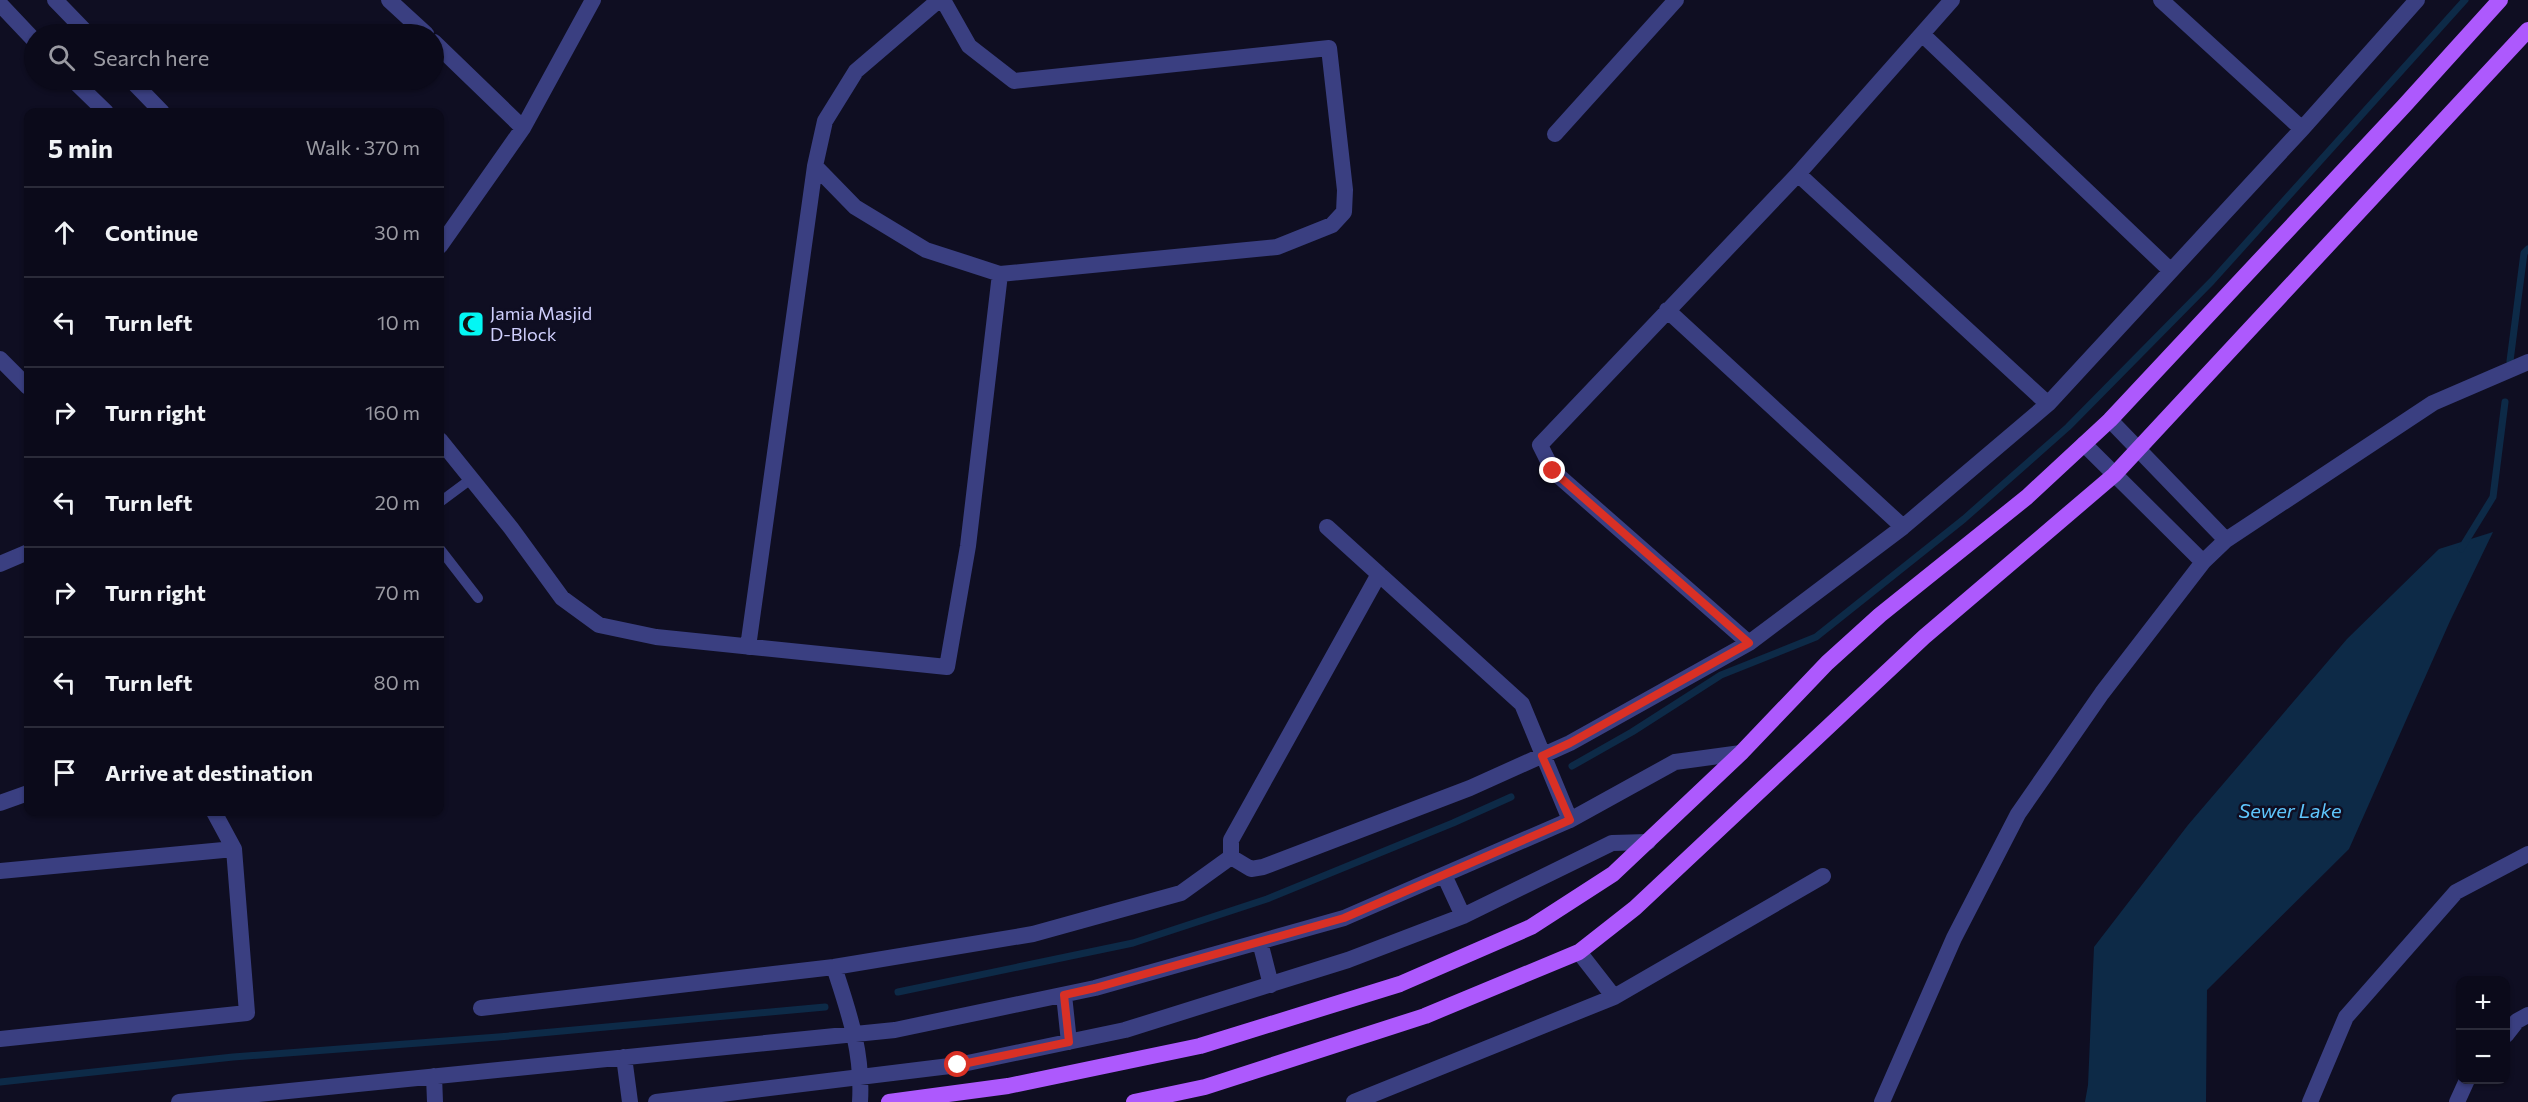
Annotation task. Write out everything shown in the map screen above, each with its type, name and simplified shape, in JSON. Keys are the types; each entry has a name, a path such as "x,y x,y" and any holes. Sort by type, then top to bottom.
{"main road":[{"path":"889,1102 1008,1086 1200,1046 1400,984 1531,927 1613,874 1741,753 1827,663 1880,615 2027,497 2110,420 2500,0"},
{"path":"1134,1102 1205,1087 1425,1016 1579,952 1635,908 1924,637 2114,475 2528,30"}],"street":[{"path":"56,0 79,24"},
{"path":"389,0 415,24"},
{"path":"444,240 523,128 593,0"},
{"path":"748,646 815,166 825,121 856,71 941,0 969,46 1014,81 1329,48 1345,190 1344,212 1332,225 1277,247 1000,274 926,250 855,207 815,166"},
{"path":"1555,134 1676,0"},
{"path":"1749,643 1553,471 1540,445 1798,174 1952,0"},
{"path":"2162,0 2302,129"},
{"path":"1231,857 1251,869 1263,867 1470,788 1570,743 1749,643 1903,527 2048,404 2418,0"},
{"path":"0,4 24,29"},
{"path":"1922,34 2171,271"},
{"path":"444,52 523,128"},
{"path":"83,90 102,108"},
{"path":"140,90 158,108"},
{"path":"1798,174 2048,404"},
{"path":"444,447 511,528 562,598 599,625 656,637 947,667 968,546 1000,274"},
{"path":"1667,310 1903,527"},
{"path":"0,359 24,383"},
{"path":"1882,1102 1954,938 2018,814 2102,693 2203,562 2226,540 2433,403 2528,362"},
{"path":"2110,420 2226,540"},
{"path":"2084,444 2203,562"},
{"path":"1327,527 1522,704 1570,820"},
{"path":"0,564 24,554"},
{"path":"1231,857 1231,840 1379,574"},
{"path":"179,1102 249,1098 434,1076 895,1030 1064,995 1344,918 1570,820 1675,762 1741,753"},
{"path":"0,803 24,794"},
{"path":"0,1039 247,1012 234,849 216,816"},
{"path":"656,1102 958,1065 1125,1030 1348,960 1463,916 1612,843 1648,842"},
{"path":"0,871 234,849"},
{"path":"2310,1102 2346,1017 2456,892 2528,854"},
{"path":"481,1008 834,967 1033,934 1181,893 1231,857"},
{"path":"1444,874 1463,916"},
{"path":"1354,1102 1614,997 1823,876"},
{"path":"1260,942 1270,985"},
{"path":"1579,952 1614,997"},
{"path":"834,967 856,1034 862,1077 860,1102"},
{"path":"1064,995 1069,1042"},
{"path":"2509,1030 2517,1021 2528,1015"},
{"path":"624,1057 630,1102"},
{"path":"434,1076 435,1102"},
{"path":"2457,1102 2465,1084"}],"lane":[{"path":"444,499 471,479"},
{"path":"444,554 478,598"}],"water":[{"name":"Sewer Lake","path":"2493,532 2450,621 2349,849 2207,990 2206,1102 2085,1102 2088,1085 2094,947 2188,825 2347,639 2439,549"}],"waterway":[{"path":"1572,766 1632,732 1721,675 1816,637 1964,519 2068,427 2212,281 2465,0"},
{"path":"2510,361 2524,253 2528,249"},
{"path":"2461,549 2493,497 2505,402"},
{"path":"898,992 1133,943 1267,899 1511,797"},
{"path":"0,1082 233,1057 498,1037 825,1007"}],"place":[{"name":"Jamia Masjid D-Block","path":"471,324"}],"route":[{"path":"958,1065 1069,1042 1064,995 1344,918 1570,820 1542,756 1570,743 1749,643 1553,471"}]}
